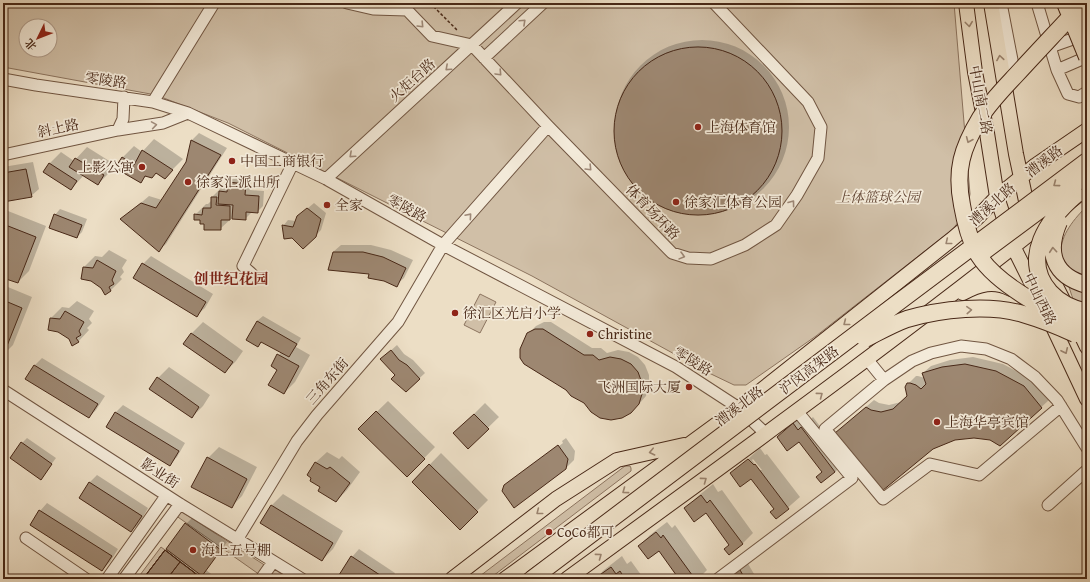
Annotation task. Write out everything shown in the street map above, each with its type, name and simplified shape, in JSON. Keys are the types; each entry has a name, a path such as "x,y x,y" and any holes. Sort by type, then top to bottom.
{"highway":[{"path":"1065,3 1087,57"},
{"path":"1078,3 1087,25"},
{"path":"1083,3 995,98 981,117 969,137 962,156 958,177 964,220 979,256 1005,283 1033,301 1087,328"},
{"name":"沪闵高架路","path":"532,579 1087,161"},
{"path":"547,579 865,339 1087,175"},
{"path":"1084,188 1069,203 1060,219 1053,238 1052,250 1054,260 1060,270 1068,278 1087,285"},
{"path":"1084,188 1060,210 1044,233 1037,257 1037,267 1044,283 1056,298 1072,308 1087,312"},
{"path":"865,339 889,326 924,315 984,309 1004,310 1022,314 1087,339"}],"main road":[{"name":"中山南二路","path":"966,3 975,72 997,197"},
{"name":"中山南二路","path":"991,3 1021,178"},
{"name":"漕溪路","path":"1021,178 1036,165 1087,130"},
{"name":"漕溪北路","path":"505,579 739,408 951,240 997,197 1021,178"},
{"name":"中山西路","path":"1021,178 1032,231 1039,254 1087,347"},
{"path":"567,579 798,412 932,311 1084,188"},
{"name":"中山西路","path":"997,197 1013,246 1087,399"},
{"path":"932,311 971,288 991,283 1006,286 1018,292 1039,307 1048,316"},
{"path":"452,579 556,499 617,460 690,443"}],"street":[{"path":"153,102 214,3"},
{"path":"347,3 373,9 407,10 432,36 472,45"},
{"name":"火炬台路","path":"326,179 517,3"},
{"path":"484,58 543,3"},
{"name":"体育场环路","path":"472,45 548,126 672,253 688,258 711,259 745,245 776,225 798,195 818,158 822,126 808,102 714,3"},
{"path":"1001,3 1013,65 1006,96"},
{"path":"1040,4 1050,48 1057,70 1068,94 1080,97 1087,92"},
{"path":"1045,28 1087,8"},
{"path":"1050,48 1087,34"},
{"path":"1057,70 1087,57"},
{"name":"零陵路","path":"3,79 153,102 188,113 326,179 443,245 676,367 739,408 766,434"},
{"path":"118,130 123,119 124,97"},
{"name":"斜土路","path":"3,155 118,130 163,123 188,113"},
{"name":"三角东街","path":"237,540 297,441 317,415 398,322 443,245 548,126"},
{"path":"252,274 243,266 293,163"},
{"path":"1061,406 979,475 930,464 883,499 826,429 884,380 912,360 931,353 961,346 986,350 1011,359 1035,377 1057,400 1061,406 1087,448"},
{"path":"867,359 884,380"},
{"name":"影业街","path":"3,390 166,496 302,579"},
{"path":"718,579 852,478 798,412"},
{"path":"1048,505 1087,470"},
{"path":"107,579 166,496"},
{"path":"124,579 180,504"},
{"path":"26,538 86,579"},
{"path":"261,579 273,562"}],"path":[{"path":"430,3 450,24"}],"green space":[{"name":"徐家汇体育公园","path":"3,3 954,3 970,194 967,210 953,229 816,336 746,385 734,385 709,373 532,276 228,123 156,95 3,67"},
{"path":"1087,206 1087,329 1072,296 1064,267 1061,246 1069,227"},
{"path":"480,294 496,302 480,333 464,325"},
{"path":"625,466 630,466 631,471 489,579 476,579"},
{"path":"179,510 266,566 260,575 175,515"},
{"path":"161,547 165,550 143,579 137,579"},
{"path":"272,568 290,579 266,579"}],"building":[{"name":"上海体育馆","path":"690,47 706,47 723,50 730,53 745,61 758,71 768,84 779,106 782,131 779,156 768,178 758,191 745,201 723,212 706,215 690,215 673,212 658,205 644,196 633,185 617,156 614,139 614,123 617,106 624,91 633,77 644,66 673,50"},
{"name":"徐家汇派出所","path":"191,140 221,155 159,252 120,219 141,203 156,208 186,162"},
{"name":"上影公寓","path":"142,150 173,170 165,179 156,173 152,178 145,176 141,183 115,168 122,157 134,165"},
{"path":"75,158 104,175 98,185 69,167"},
{"path":"49,163 77,181 71,190 43,172"},
{"path":"26,169 32,197 3,202 3,173"},
{"path":"228,182 246,184 245,195 259,196 258,213 246,212 246,220 232,219 233,205 218,204 219,191 227,192"},
{"path":"211,197 217,197 216,205 230,206 230,220 221,220 221,230 204,230 204,224 200,224 200,220 194,220 194,214 202,215 203,208 211,208"},
{"path":"307,208 321,219 316,237 303,249 292,238 284,239 282,225 293,227 297,216"},
{"path":"54,214 82,225 77,238 49,228"},
{"path":"3,224 36,237 18,283 3,278"},
{"path":"333,252 363,252 383,257 406,268 397,287 384,281 368,278 369,274 328,270"},
{"path":"97,260 116,271 112,280 114,284 109,287 111,291 105,295 101,288 91,281 81,279 83,267 93,268"},
{"path":"142,263 206,302 197,317 133,278"},
{"path":"3,300 22,308 3,356"},
{"path":"65,311 84,322 79,331 81,335 76,338 79,342 72,346 69,339 58,332 48,330 50,318 60,319"},
{"path":"257,321 297,344 289,357 261,342 258,347 246,340"},
{"path":"535,329 543,329 584,355 593,355 599,360 610,357 621,359 631,364 638,372 642,383 642,394 639,404 631,413 622,418 611,420 600,418 591,412 584,403 571,396 566,390 524,364 520,358 520,349 527,333"},
{"path":"191,333 233,362 225,373 183,344"},
{"path":"391,350 399,360 407,365 420,379 406,392 391,379 395,375 380,359"},
{"path":"277,354 299,366 284,394 268,385 277,370 271,366"},
{"name":"上海华亭宾馆","path":"965,364 996,371 1024,386 1042,408 1000,446 990,440 974,438 955,440 933,449 882,491 835,433 866,407 871,410 881,412 893,409 907,396 905,387 907,383 916,385 921,389 926,384 922,373 942,367"},
{"path":"34,365 98,404 89,418 25,379"},
{"path":"157,377 199,407 192,418 149,389"},
{"path":"376,411 425,459 407,477 358,429"},
{"path":"115,412 179,451 170,466 106,427"},
{"path":"474,414 489,429 468,449 453,433"},
{"path":"793,423 798,430 801,427 835,472 821,483 816,477 822,472 799,442 787,451 777,437"},
{"path":"21,442 52,464 41,480 10,458"},
{"path":"558,445 568,459 566,469 514,508 502,491 504,485"},
{"path":"207,457 247,479 232,508 191,487"},
{"path":"748,459 754,465 755,464 789,509 776,519 770,512 774,509 751,479 740,487 730,473"},
{"path":"315,462 327,469 330,467 350,483 336,502 318,491 320,487 310,481 311,478 307,475"},
{"path":"429,464 478,512 460,530 412,482"},
{"path":"89,482 142,516 131,532 79,498"},
{"path":"701,495 707,503 710,500 743,544 729,555 724,549 729,545 706,513 694,522 684,508"},
{"path":"271,505 333,543 322,561 260,523"},
{"path":"39,510 112,556 102,571 30,525"},
{"name":"海上五号棚","path":"185,523 221,550 202,576 166,549"},
{"path":"656,532 661,538 663,535 695,579 679,579 659,551 648,559 638,546"},
{"path":"165,550 195,573 202,579 143,579"},
{"path":"165,550 195,573 202,579 143,579"},
{"path":"165,550 180,562 167,579 143,579"},
{"path":"351,556 386,579 345,579 339,575"},
{"path":"180,562 195,573 191,579 167,579"},
{"path":"611,567 616,574 620,571 625,579 594,579"},
{"path":"739,568 745,579 724,579"},
{"path":"195,573 202,579 191,579"}],"place":[{"name":"上海体育馆","path":"698,127"},
{"name":"中国工商银行","path":"232,161"},
{"name":"上影公寓","path":"142,167"},
{"name":"徐家汇派出所","path":"188,182"},
{"name":"徐家汇体育公园","path":"676,202"},
{"name":"全家","path":"327,205"},
{"name":"徐汇区光启小学","path":"455,313"},
{"name":"Christine","path":"590,334"},
{"name":"飞洲国际大厦","path":"689,387"},
{"name":"上海华亭宾馆","path":"937,422"},
{"name":"CoCo都可","path":"549,532"},
{"name":"海上五号棚","path":"193,550"}],"district":[{"name":"创世纪花园","path":"231,279"}],"park label":[{"name":"上体篮球公园","path":"878,197"}]}
